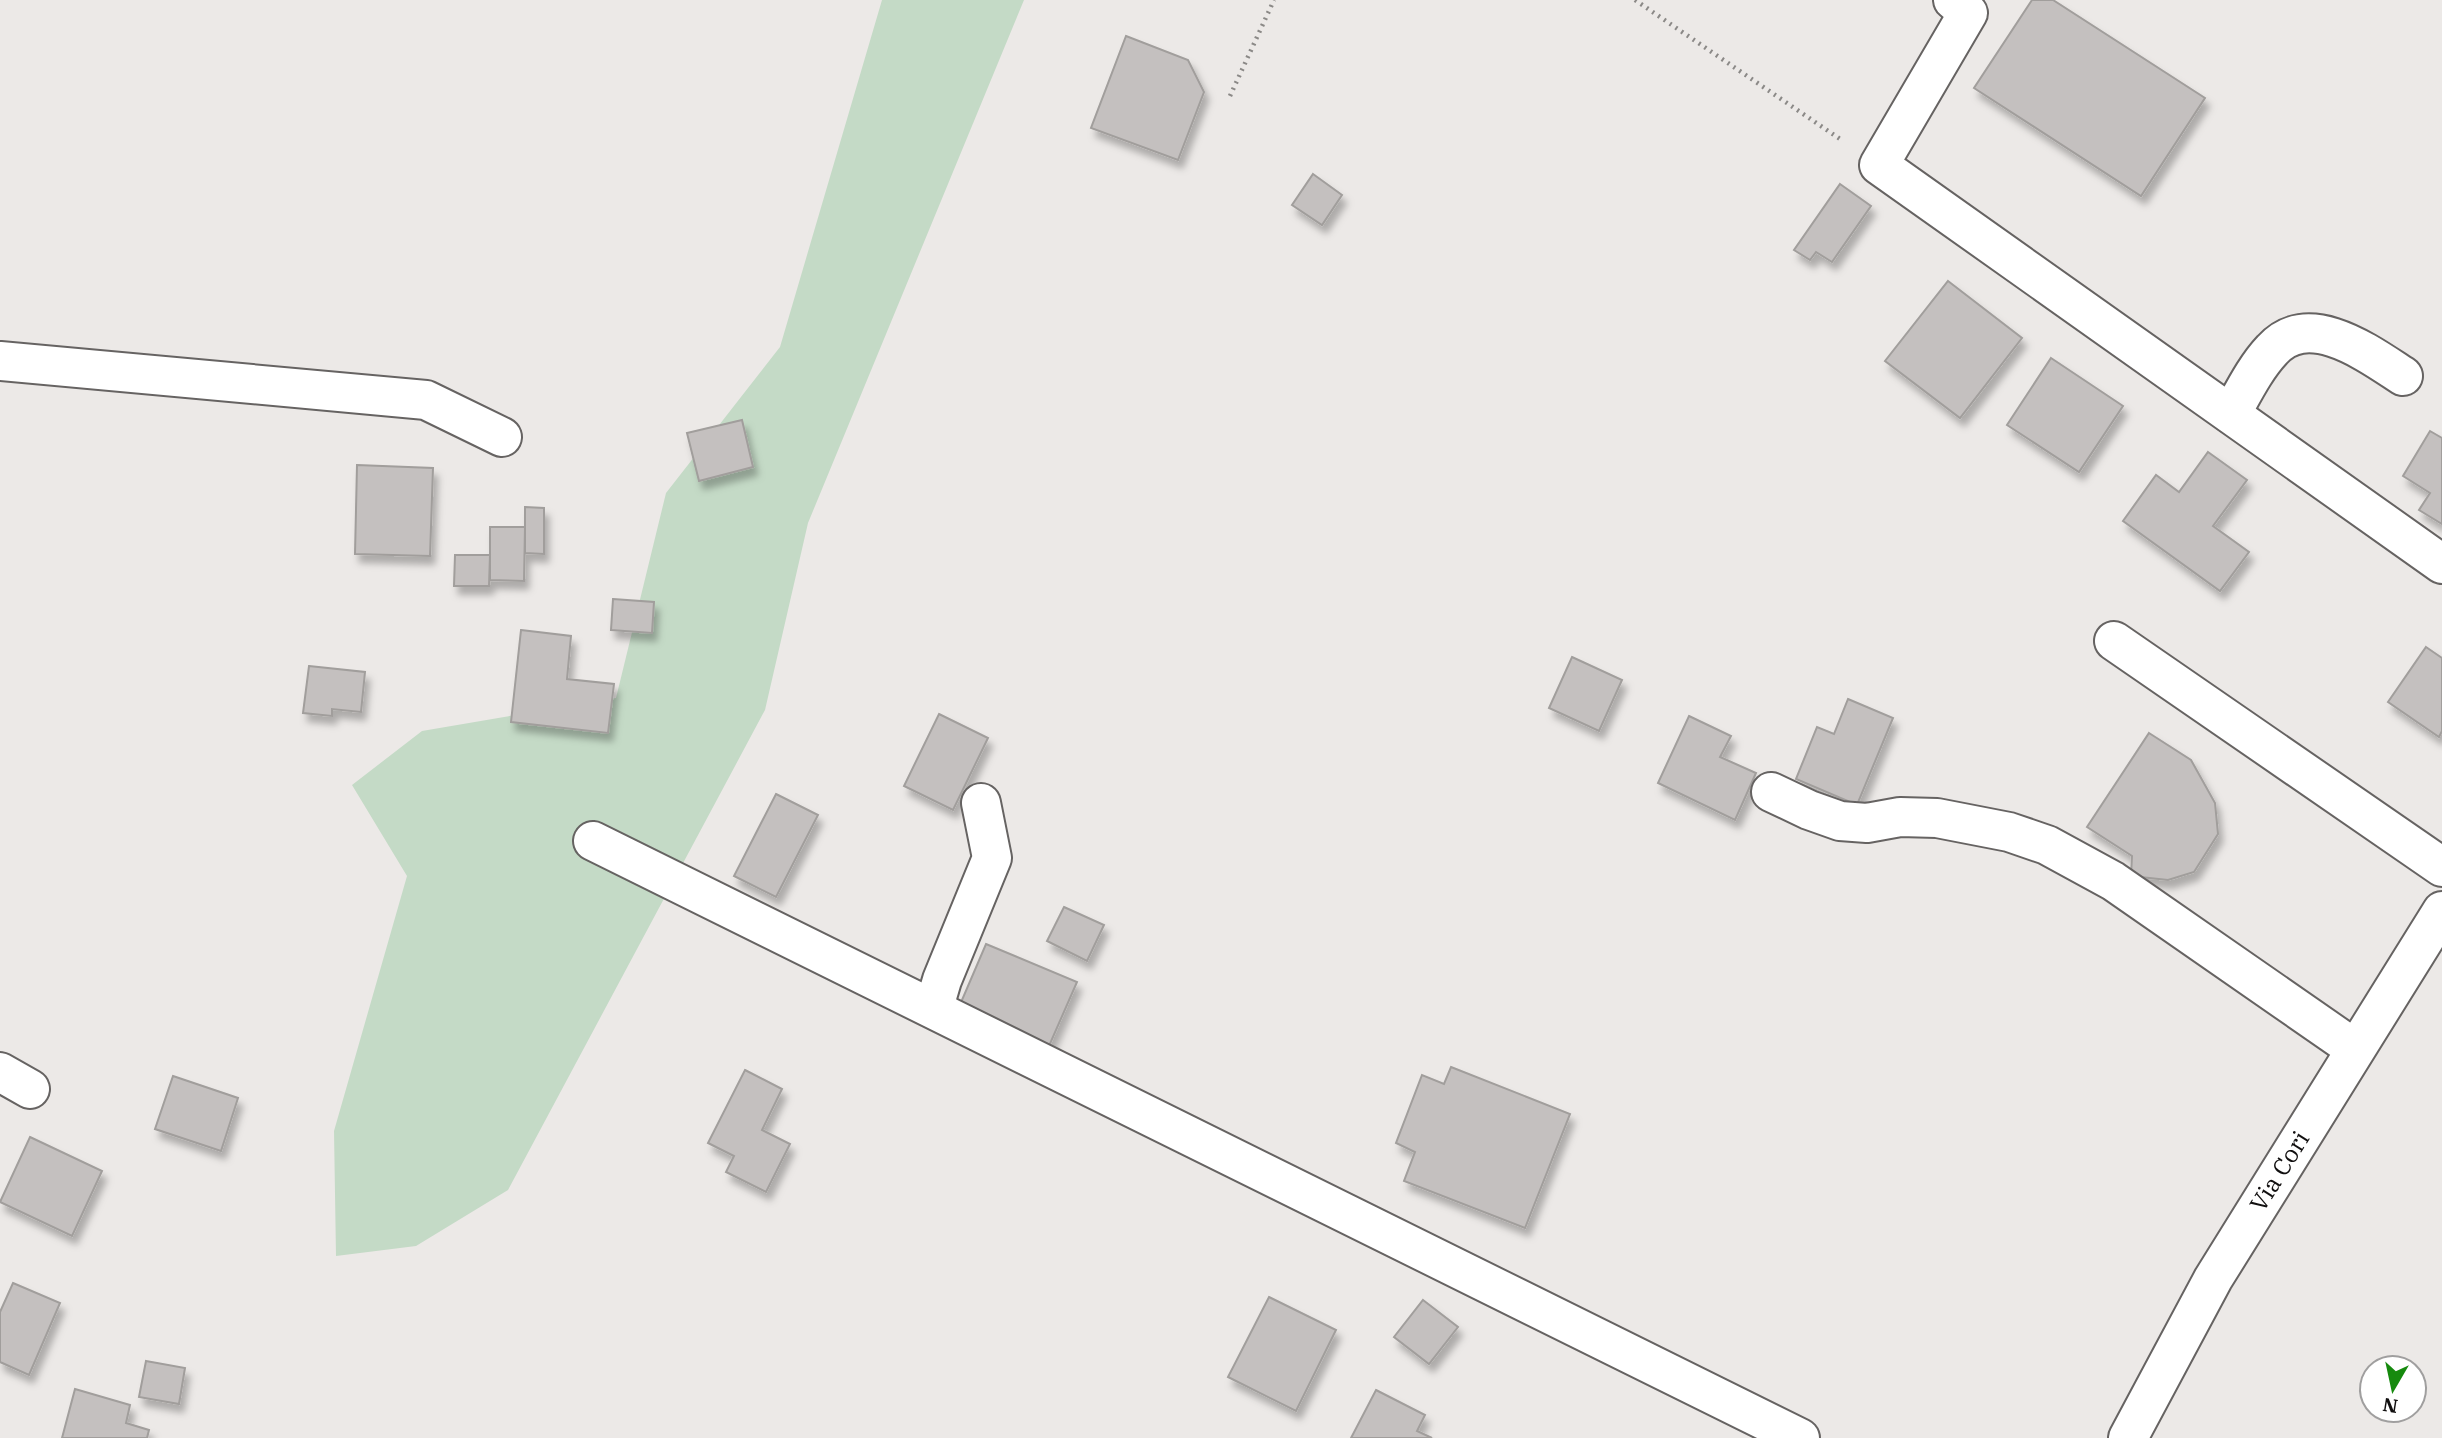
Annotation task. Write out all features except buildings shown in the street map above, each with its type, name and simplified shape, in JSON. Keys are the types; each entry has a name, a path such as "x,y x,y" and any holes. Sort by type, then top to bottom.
{"street":[{"path":"1953,0 1968,13 1879,165 2442,564"},
{"path":"2231,414 2272,350 2291,337 2305,334 2342,340 2356,345 2403,376"},
{"path":"0,361 426,400 502,436"},
{"path":"2114,642 2442,867"},
{"path":"1771,792 1840,821 1867,823 1900,817 1937,818 2009,832 2047,845 2113,881 2355,1049"},
{"path":"938,1011 937,997 942,980 992,858 981,803"},
{"path":"593,841 1800,1438"},
{"name":"Via Cori","path":"2128,1438 2213,1279 2442,911"}],"path":[{"path":"1230,96 1274,0"},
{"path":"1635,0 1879,165"}],"green space":[{"path":"882,0 1024,0 808,523 765,710 508,1190 416,1246 336,1256 334,1131 407,876 352,785 422,731 616,698 666,493 780,347"}]}
